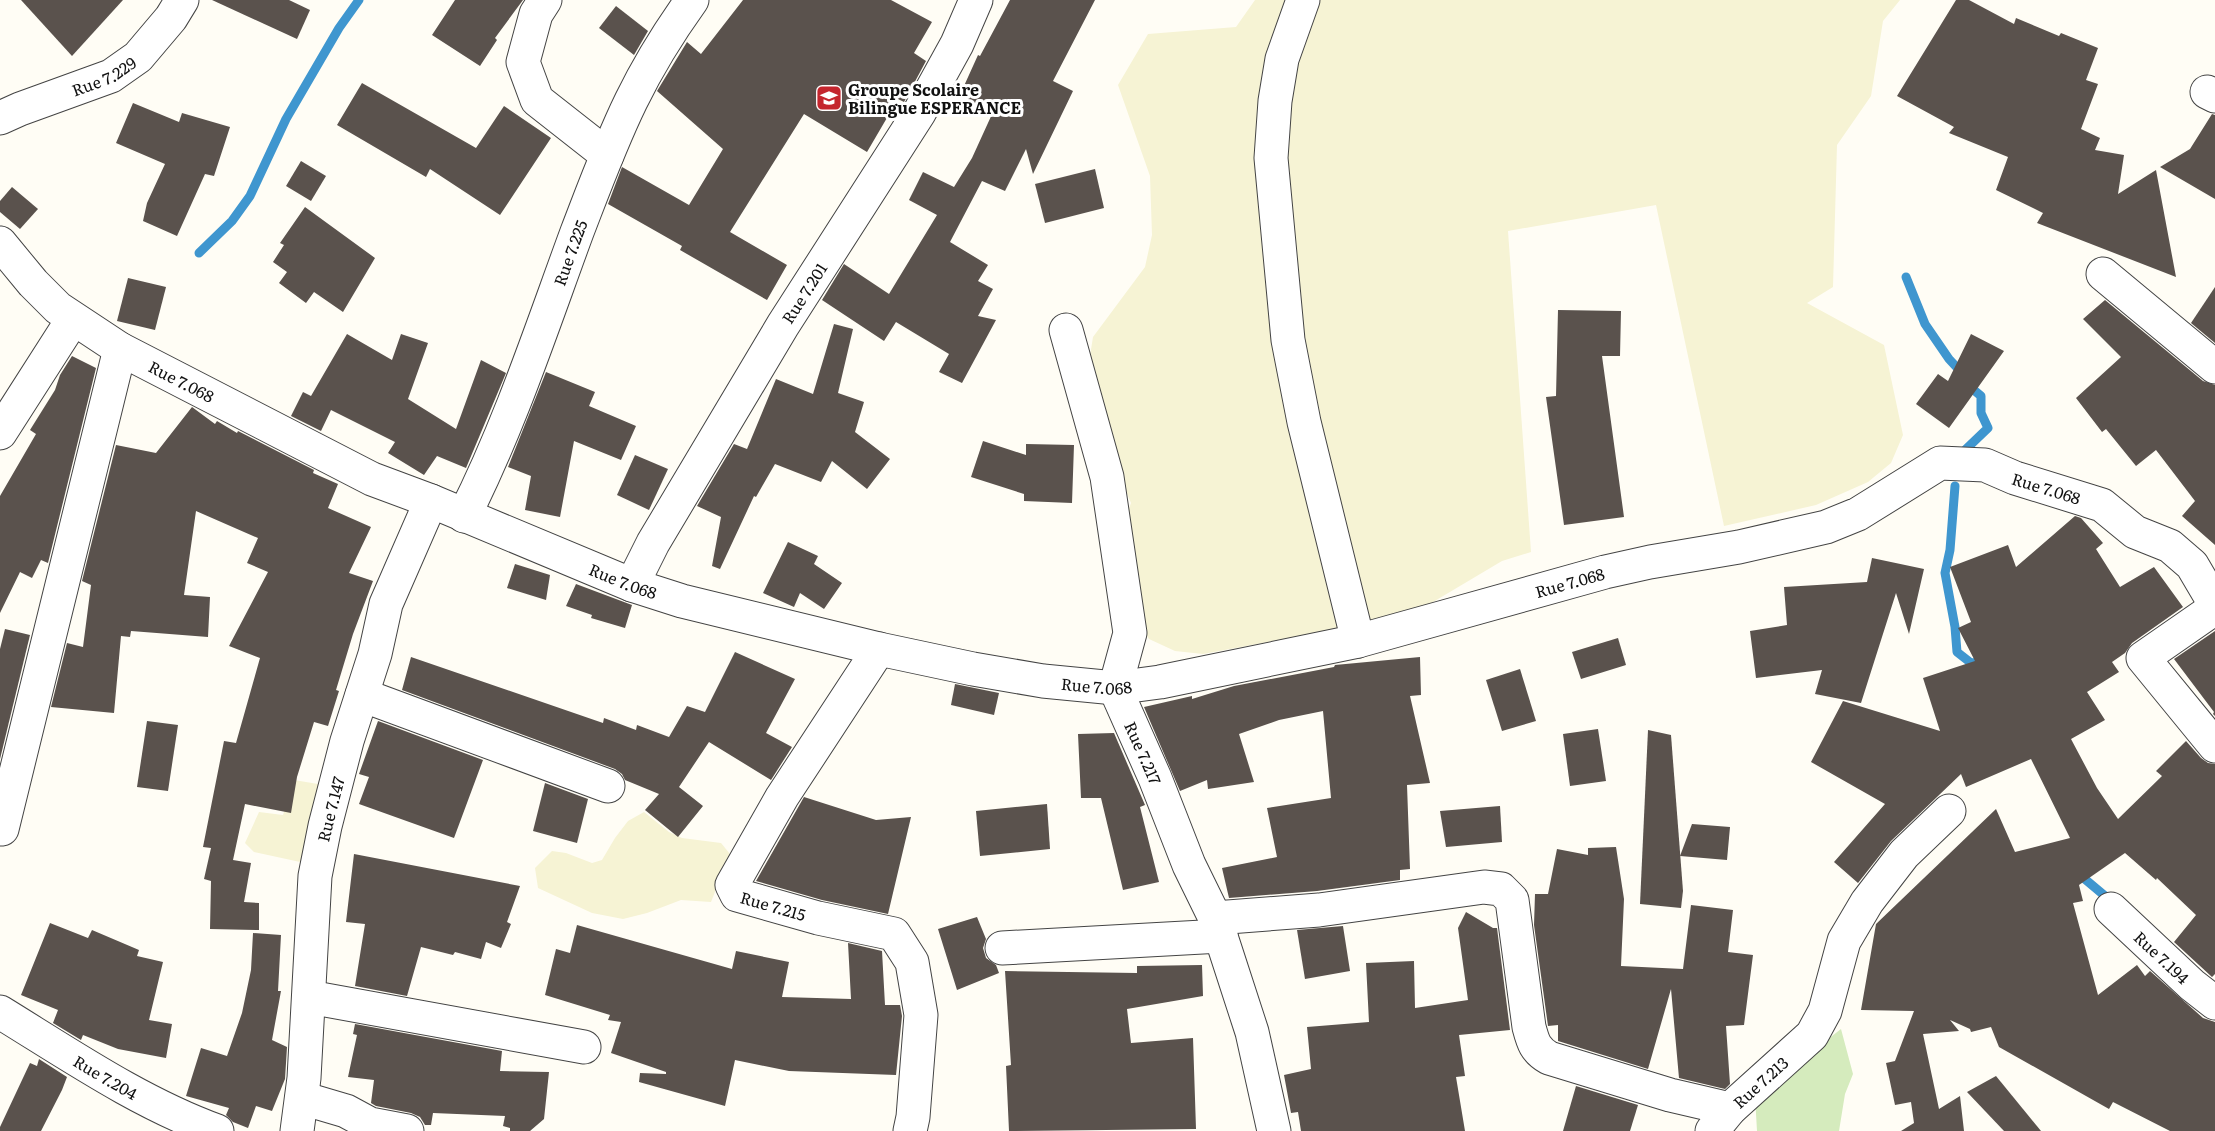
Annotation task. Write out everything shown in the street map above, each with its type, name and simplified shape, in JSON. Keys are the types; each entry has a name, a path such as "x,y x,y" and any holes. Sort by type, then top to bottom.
{"street":[{"name":"Rue 7.229","path":"0,118 111,76 138,57 156,37 182,0"},
{"path":"545,0 536,14 523,62 537,100 607,155"},
{"name":"Rue 7.225","path":"464,516 482,480 521,385 607,155 631,101 667,35 692,0"},
{"name":"Rue 7.201","path":"632,585 653,543 783,325 919,113 957,44 976,0"},
{"path":"1303,0 1282,59 1275,101 1271,158 1288,340 1304,422 1358,641"},
{"name":"Rue 7.068","path":"0,243 33,283 58,308 120,349 372,479 431,501 632,585 682,601 879,649 1043,681 1115,688 1160,682 1358,641 1605,572 1739,547 1826,527 1858,514 1940,463 1985,465 2014,478 2102,505 2135,532 2170,546 2192,565 2215,606"},
{"path":"2103,274 2215,367"},
{"path":"0,433 73,319"},
{"path":"1066,330 1107,477 1130,633 1115,688"},
{"path":"2,829 120,349"},
{"name":"Rue 7.147","path":"297,1131 302,1098 315,876 325,826 375,654 386,604 431,501"},
{"path":"2215,606 2143,658 2215,746"},
{"name":"Rue 7.215","path":"879,649 782,797 732,885 737,895 818,918 894,934 912,962 921,1015 910,1131"},
{"name":"Rue 7.217","path":"1115,688 1155,778 1189,865 1218,927 1252,1032 1274,1131"},
{"path":"362,695 608,786"},
{"name":"Rue 7.213","path":"1721,1120 1812,1035 1825,1011 1844,941 1861,912 1904,854 1949,811"},
{"path":"1002,948 1218,927 1484,887 1501,889 1512,900 1528,1027 1534,1045 1540,1053 1549,1058 1670,1095 1721,1120"},
{"name":"Rue 7.194","path":"2110,909 2215,1004"},
{"path":"309,997 584,1047"},
{"name":"Rue 7.204","path":"0,1012 63,1053 183,1119 217,1131"},
{"path":"302,1098 346,1111 370,1124 407,1131"}],"shaded area":[{"path":"1255,0 1900,0 1883,21 1871,96 1837,145 1833,287 1807,303 1884,345 1903,435 1891,463 1868,482 1816,505 1724,526 1656,205 1508,231 1531,552 1502,561 1428,605 1348,635 1321,632 1203,654 1175,651 1149,639 1117,589 1110,560 1131,503 1084,393 1093,337 1145,267 1152,235 1150,176 1118,85 1148,34 1236,27"},
{"path":"294,780 324,785 314,865 254,852 245,843 259,812 283,815"},
{"path":"644,812 669,832 682,838 721,843 730,854 711,902 681,900 623,919 592,913 538,888 535,868 552,851 566,853 592,863 602,860 628,821"}],"green space":[{"path":"1841,1029 1853,1074 1845,1094 1839,1131 1757,1131 1755,1096"}],"building":[{"path":"21,0 123,0 72,56"},
{"path":"212,0 289,0 310,10 297,39"},
{"path":"455,0 523,0 495,38 497,40 480,66 432,35"},
{"path":"743,0 891,0 932,22 914,53 926,61 904,102 898,99 867,152 804,114 730,232 787,265 767,300 680,250 682,246 608,204 622,167 689,205 723,149 657,91 687,42 701,54"},
{"path":"1010,0 1095,0 1053,81 1073,91 1033,174 1026,149 1005,191 982,181 950,242 988,265 978,281 993,289 978,316 996,320 962,383 939,372 949,354 896,322 884,341 822,300 844,264 889,294 937,215 909,200 923,172 954,187 972,158 993,112 959,97 978,55 980,56"},
{"path":"1956,0 1969,0 2014,24 2016,18 2059,36 2061,33 2098,48 2086,80 2098,84 2081,129 2100,138 2095,150 2124,155 2118,194 2156,170 2176,277 2037,223 2043,213 1996,190 2008,157 1949,133 1954,127 1897,96"},
{"path":"616,6 648,31 634,55 599,28"},
{"path":"362,83 476,148 504,106 551,138 500,215 430,169 426,177 337,125"},
{"path":"133,103 179,122 182,113 230,127 214,176 205,174 177,236 143,221 147,203 165,164 116,143"},
{"path":"2212,114 2215,115 2215,199 2160,167 2190,149"},
{"path":"301,161 326,176 311,201 286,186"},
{"path":"1095,169 1104,208 1045,223 1035,184"},
{"path":"12,187 38,209 20,229 0,212 0,201"},
{"path":"305,207 375,258 343,312 314,292 306,303 279,283 287,272 273,262 284,245 280,243"},
{"path":"128,278 166,287 155,330 117,321"},
{"path":"2215,287 2215,343 2191,323"},
{"path":"2105,300 2203,381 2215,385 2215,545 2182,516 2195,501 2156,450 2136,466 2106,429 2102,432 2076,398 2121,357 2083,319"},
{"path":"1558,310 1621,311 1620,356 1602,356 1624,517 1564,525 1546,397 1556,396"},
{"path":"834,324 853,329 838,393 864,402 855,432 890,459 867,489 832,461 821,482 775,464 756,497 754,496 720,569 712,566 721,517 697,506 734,444 747,449 776,379 813,394"},
{"path":"347,334 392,360 401,334 428,343 408,399 456,429 481,360 506,373 466,468 437,456 424,475 388,453 395,442 331,410 321,431 291,416 303,392 311,396"},
{"path":"1971,334 2004,351 1949,428 1916,404 1938,374 1948,381"},
{"path":"72,356 96,368 48,563 41,560 32,578 20,572 0,613 0,496 36,434 30,430 55,390 60,375"},
{"path":"546,372 595,392 589,406 636,426 621,460 574,441 560,517 525,510 531,476 508,467"},
{"path":"192,407 215,424 217,421 237,433 238,431 314,470 313,473 338,484 328,508 371,527 349,573 373,581 353,634 328,726 314,722 297,777 291,813 245,804 233,860 251,863 244,902 259,903 259,930 210,929 211,881 204,879 211,848 203,847 224,741 236,743 260,658 229,646 268,572 247,563 258,538 196,511 184,595 210,597 208,637 131,631 130,637 121,636 114,713 51,707 67,643 83,647 91,585 82,581 116,445 156,453"},
{"path":"983,441 1026,455 1026,444 1074,445 1072,503 1024,501 1024,494 971,477"},
{"path":"635,455 668,469 649,510 617,495"},
{"path":"2075,516 2081,518 2103,543 2096,549 2120,587 2154,567 2183,607 2132,643 2125,653 2112,662 2119,672 2087,692 2105,720 2071,739 2097,788 2118,819 2162,776 2156,771 2186,741 2201,758 2208,763 2215,764 2215,974 2212,977 2174,942 2196,915 2157,878 2156,880 2125,853 2079,885 2083,901 2073,903 2098,995 2137,965 2145,976 2150,971 2203,1018 2215,1022 2215,1131 2170,1131 2113,1102 2109,1109 1999,1047 1991,1027 1971,1032 1970,1029 1950,1020 1959,1031 1923,1034 1939,1109 1960,1096 1964,1131 1901,1131 1914,1123 1911,1102 1895,1105 1886,1063 1895,1061 1914,1011 1861,1010 1876,924 1996,809 2015,852 2070,838 2031,759 1966,787 1961,774 1891,841 1858,883 1834,862 1885,804 1811,762 1843,701 1940,731 1923,678 1975,661 1958,628 1971,622 1950,567 2008,545 2016,567"},
{"path":"788,542 818,556 814,564 842,583 824,609 800,593 794,607 763,593"},
{"path":"1872,558 1924,569 1909,634 1896,593 1861,703 1815,694 1822,670 1756,678 1750,631 1787,625 1784,587 1867,582"},
{"path":"515,564 550,575 546,600 507,588"},
{"path":"576,584 632,605 625,628 591,618 592,615 566,606"},
{"path":"5,629 30,635 0,759 0,649"},
{"path":"2215,631 2215,716 2174,659"},
{"path":"1618,638 1626,665 1581,679 1572,652"},
{"path":"735,652 795,679 766,733 792,747 771,780 709,742 679,787 703,806 678,837 645,810 659,794 625,780 622,774 615,769 402,690 411,657 603,723 604,718 636,730 637,725 669,737 687,706 705,712"},
{"path":"1420,657 1421,695 1410,696 1430,783 1407,785 1410,869 1400,870 1400,880 1317,891 1229,898 1222,868 1277,857 1267,808 1331,798 1323,711 1279,720 1239,734 1254,782 1208,789 1207,780 1180,791 1144,707 1192,696 1192,699 1234,686 1335,665"},
{"path":"1520,669 1536,721 1502,731 1486,680"},
{"path":"955,684 999,693 994,715 951,705"},
{"path":"147,721 178,725 168,791 137,787"},
{"path":"378,721 483,760 454,838 359,804 369,777 359,774"},
{"path":"1598,729 1606,781 1570,786 1563,734"},
{"path":"1648,730 1671,735 1683,891 1681,908 1640,904"},
{"path":"1114,733 1145,805 1140,807 1159,882 1123,890 1101,798 1081,798 1078,734"},
{"path":"545,783 588,799 577,843 533,831"},
{"path":"804,797 876,820 911,817 888,914 822,900 756,881"},
{"path":"1047,804 1050,849 980,856 976,811"},
{"path":"1500,806 1502,842 1446,847 1440,811"},
{"path":"1692,824 1730,827 1727,860 1680,856"},
{"path":"1616,847 1624,899 1621,966 1683,969 1691,905 1733,910 1728,952 1753,955 1744,1025 1726,1026 1730,1084 1725,1089 1679,1078 1671,989 1648,1069 1558,1041 1558,1025 1548,1026 1534,925 1535,894 1548,894 1557,849 1588,855 1588,848"},
{"path":"354,854 520,886 507,922 511,924 501,948 486,942 481,959 421,947 407,996 355,986 365,924 346,922"},
{"path":"1466,912 1493,928 1497,928 1510,1030 1459,1035 1465,1076 1456,1077 1465,1131 1301,1131 1298,1112 1291,1113 1284,1075 1311,1069 1307,1027 1369,1022 1366,963 1414,961 1415,1008 1468,1000 1458,928"},
{"path":"977,917 986,939 983,948 986,958 996,965 999,973 957,990 938,929"},
{"path":"50,923 88,938 92,930 139,950 137,956 163,962 149,1020 172,1024 166,1058 118,1049 83,1035 81,1040 53,1023 58,1010 21,995"},
{"path":"577,925 732,969 736,951 789,962 782,997 851,999 848,943 882,951 885,1005 900,1005 902,1016 896,1075 789,1071 735,1060 725,1106 639,1082 640,1073 666,1074 666,1072 611,1053 621,1022 608,1020 610,1015 545,995 556,949 570,953"},
{"path":"1343,926 1350,971 1305,979 1297,930"},
{"path":"253,933 281,935 278,991 281,991 272,1040 287,1047 285,1079 272,1111 256,1106 248,1128 233,1122 226,1115 229,1108 186,1096 201,1048 227,1056 242,1013 251,970"},
{"path":"1202,965 1203,996 1127,1009 1131,1043 1193,1038 1196,1129 1009,1131 1006,1066 1011,1065 1005,971 1137,973 1137,966"},
{"path":"355,1024 502,1051 500,1071 549,1072 544,1119 530,1131 510,1131 510,1128 503,1126 505,1116 433,1113 431,1125 425,1125 420,1117 411,1113 376,1106 371,1103 374,1080 348,1077 357,1035 353,1034"},
{"path":"39,1059 67,1077 41,1131 0,1131 30,1063 37,1066"},
{"path":"1996,1076 2041,1131 2004,1131 1967,1092"},
{"path":"1576,1086 1638,1105 1630,1131 1563,1131"}],"waterway":[{"path":"199,253 232,221 250,196 286,119 339,28 359,0"},
{"path":"1906,277 1925,324 1949,359 1962,373 1969,386 1981,396 1981,413 1988,428 1963,452"},
{"path":"1955,486 1950,550 1945,573 1957,652 1971,663 1981,662"},
{"path":"2080,875 2111,901"}],"place":[{"name":"Groupe Scolaire Bilingue ESPERANCE","path":"829,98"}]}
